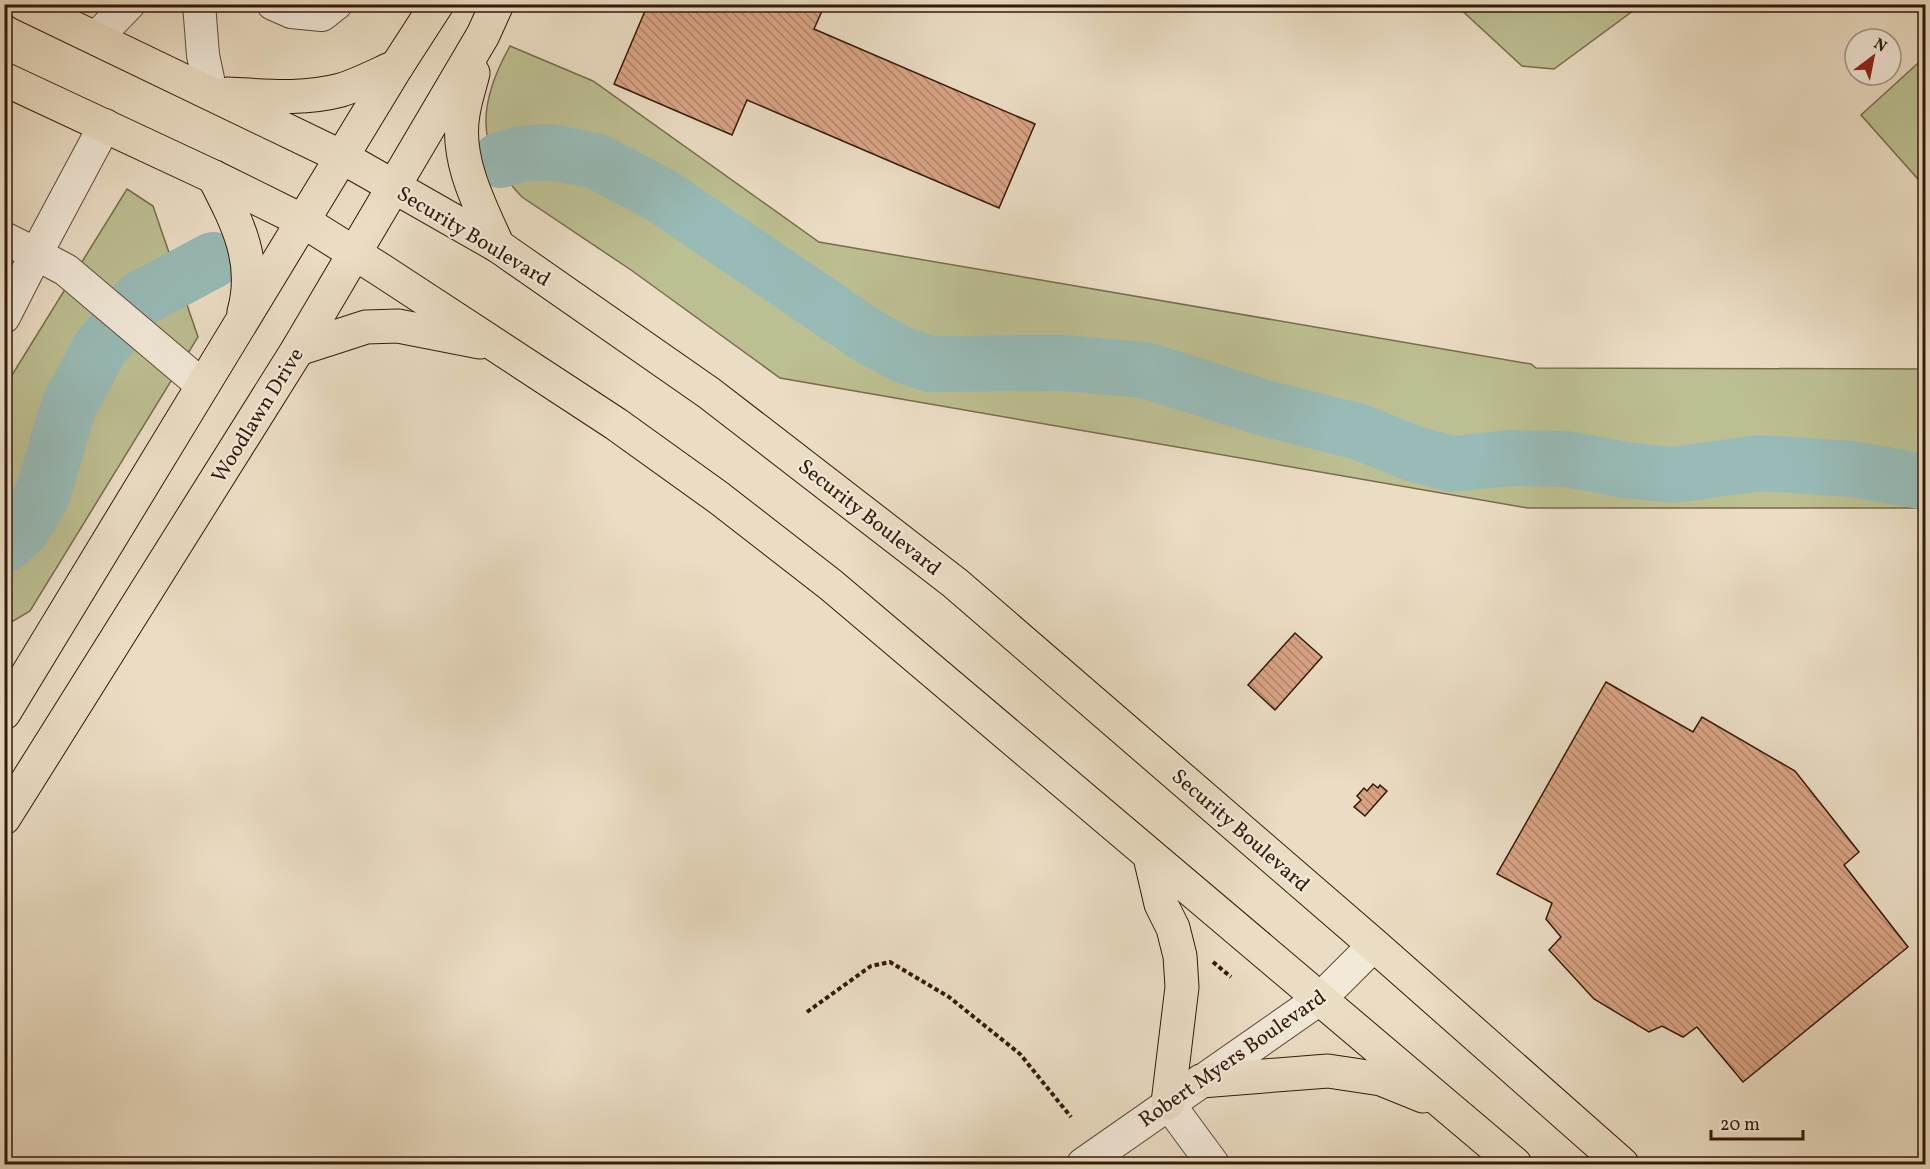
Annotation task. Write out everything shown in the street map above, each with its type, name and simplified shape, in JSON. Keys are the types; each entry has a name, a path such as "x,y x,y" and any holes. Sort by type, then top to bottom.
{"main road":[{"name":"Security Boulevard","path":"24,4 342,157 498,246 709,393 955,583 1374,945 1622,1164"},
{"path":"4,713 437,4"},
{"name":"Woodlawn Drive","path":"4,818 298,349 483,35 497,4"},
{"path":"483,35 462,115 463,144 470,179 498,246"},
{"path":"211,93 287,98 314,95 340,90 398,66"},
{"path":"4,79 303,221 356,253 616,424 710,491 831,585 1515,1164"},
{"path":"214,177 237,222 248,268 250,291 240,325"},
{"path":"298,349 366,327 398,326 496,346"},
{"path":"1150,857 1158,897 1173,928 1182,987 1168,1104"},
{"path":"1201,1081 1328,1071 1381,1079 1447,1106"}],"street":[{"path":"96,38 129,4"},
{"path":"199,4 203,55 211,93"},
{"path":"273,4 291,12 322,15 336,4"},
{"path":"4,317 105,126"},
{"path":"4,238 66,270 203,386"},
{"name":"Robert Myers Boulevard","path":"1083,1164 1321,998 1374,945"},
{"path":"1168,1104 1213,1164"}],"path":[{"path":"807,1012 871,966 890,962 949,997 1020,1054 1071,1117"}],"green space":[{"path":"1456,5 1641,5 1554,69 1522,66"},
{"path":"510,46 593,81 819,242 1531,364 1536,368 1925,369 1925,508 1528,508 780,378 631,270 522,197 506,179 495,161 486,124 487,106 492,87"},
{"path":"1925,59 1925,187 1861,115 1892,87 1903,87 1903,77"},
{"path":"127,189 153,206 198,337 30,611 5,626 4,388"}],"building":[{"path":"648,4 825,4 814,29 1035,124 999,208 747,100 732,135 614,84"},
{"path":"1295,633 1322,657 1275,710 1248,685"},
{"path":"1606,682 1693,732 1702,717 1795,771 1859,852 1844,865 1908,947 1743,1082 1697,1027 1683,1037 1662,1026 1649,1032 1594,999 1549,950 1561,937 1546,919 1552,903 1497,874"},
{"path":"1373,784 1378,788 1380,785 1387,791 1365,816 1354,807 1361,800 1357,796 1364,788 1367,791"}],"waterway":[{"path":"500,160 521,154 550,152 596,161 662,196 868,336 903,355 930,364 1063,363 1145,370 1261,407 1360,432 1414,454 1452,464 1510,458 1567,459 1625,470 1674,475 1760,463 1852,469 1926,482"},
{"path":"4,545 22,529 42,496 69,406 100,348 140,299 213,260"}]}
